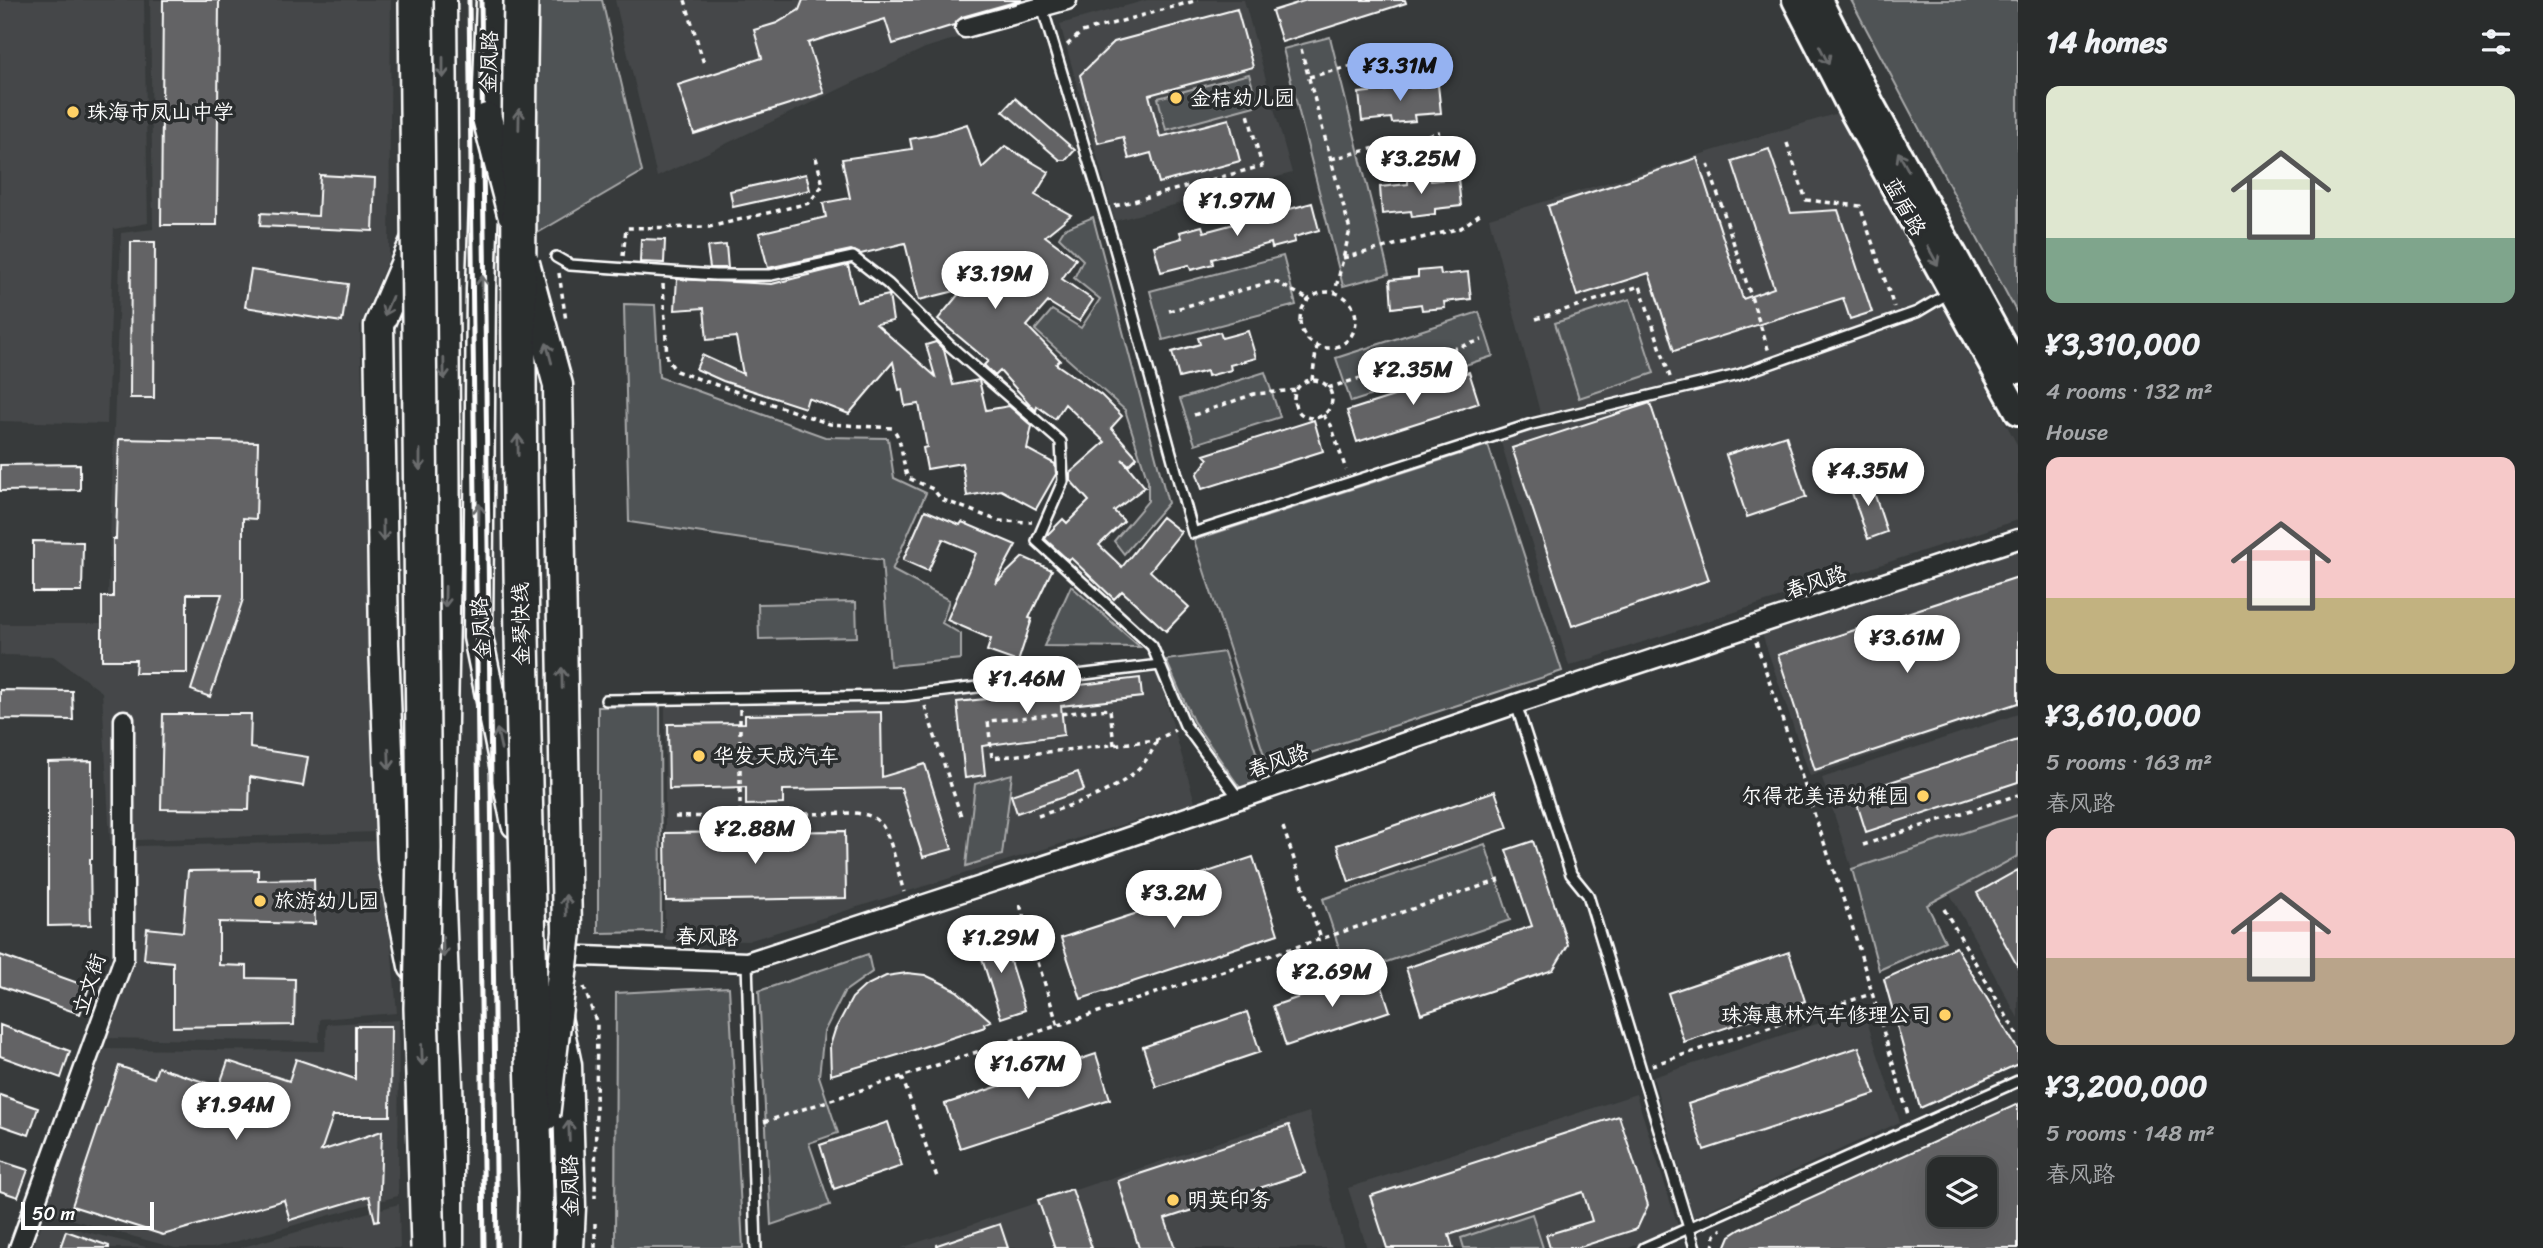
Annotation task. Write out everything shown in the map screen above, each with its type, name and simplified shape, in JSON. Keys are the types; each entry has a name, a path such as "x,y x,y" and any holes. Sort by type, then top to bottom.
{"highway":[{"path":"416,0 424,848 421,1008 428,1248"},
{"name":"金琴快线","path":"521,0 517,380 524,791 536,1192 535,1248"}],"main road":[{"name":"金凤路","path":"442,0 446,557 440,882 449,1110 449,1248"},
{"name":"金凤路","path":"491,0 481,289 478,637 567,1065 571,1207 569,1248"},
{"path":"487,118 558,385 567,932 536,1192"},
{"path":"421,1008 392,859 384,644 379,325 443,175"}],"street":[{"path":"965,28 1067,0"},
{"name":"蓝盾路","path":"1795,0 1852,111 1961,286 2018,371"},
{"name":"蓝盾路","path":"1819,0 1961,286 2018,412"},
{"name":"春风路","path":"543,955 747,962 2018,539"},
{"name":"立文街","path":"19,1248 124,958 124,720"}],"lane":[{"path":"1042,7 1103,209 1192,533 1532,424 1738,375 1917,312 1961,286"},
{"path":"556,257 569,265 715,275 771,275 853,257 888,284 949,345 1061,442 1063,481 1037,541 1152,646 1185,725 1239,799"},
{"path":"606,700 921,694 1160,665"},
{"path":"1516,704 1571,874 1588,895 1695,1248"},
{"path":"747,962 756,1248"},
{"path":"1644,1248 2018,1081"}],"path":[{"path":"685,0 704,64"},
{"path":"1057,53 1082,32 1198,0"},
{"path":"1301,49 1350,230 1335,292"},
{"path":"1309,77 1415,50"},
{"path":"1103,209 1262,166 1248,114"},
{"path":"1331,159 1440,132"},
{"path":"1787,143 1806,200 1860,206 1898,319"},
{"path":"622,268 626,228 709,227 808,203 823,185 816,154"},
{"path":"1708,164 1772,363"},
{"path":"1343,258 1461,228 1481,213"},
{"path":"662,271 667,359 676,371 830,424 880,425 892,428 896,433 908,478 933,489 942,499 999,521 1045,522"},
{"path":"1169,311 1274,281 1308,299"},
{"path":"1536,319 1640,286 1674,390"},
{"path":"1325,291 1335,292 1350,302 1355,310 1355,329 1343,343 1326,348 1317,345 1303,334 1300,316 1308,299 1325,291"},
{"path":"1328,387 1482,340"},
{"path":"1312,380 1317,345"},
{"path":"1306,381 1318,381 1328,387 1331,405 1323,415 1311,417 1300,412 1294,401 1297,390 1306,381"},
{"path":"1194,415 1254,394 1297,390"},
{"path":"1323,415 1331,425 1350,483"},
{"path":"1751,627 1851,922 1912,1129"},
{"path":"921,694 962,819"},
{"path":"740,698 740,815"},
{"path":"1114,745 1110,709 988,721 992,758 1114,745 1157,740 1185,725"},
{"path":"1038,816 1105,793 1137,770 1153,752 1157,740"},
{"path":"1863,845 2018,794"},
{"path":"675,817 855,813 869,815 880,824 886,834 909,909"},
{"path":"1283,827 1321,939"},
{"path":"752,1126 1500,880"},
{"path":"1020,905 1058,1026"},
{"path":"1944,909 2018,1036"},
{"path":"1640,1069 1872,994"},
{"path":"902,1077 938,1181"}],"shaded area":[{"name":"珠海市凤山中学","path":"0,0 144,0 148,223 114,229 107,424 0,421"},
{"path":"150,0 391,0 389,257 360,326 376,832 110,841 102,692 53,656 0,655 0,624 107,624 121,233 153,229"},
{"path":"537,0 602,0 642,172 534,235"},
{"path":"615,0 1082,0 925,48 657,177"},
{"name":"金桔幼儿园","path":"1147,0 1244,0 1292,173 1115,221 1060,24"},
{"path":"1851,0 2018,0 2018,315"},
{"path":"1330,37 1389,274 1343,286 1283,49"},
{"path":"1249,74 1258,105 1166,130 1158,98"},
{"path":"1838,113 2018,446 2018,520 1569,666 1500,439 1543,424 1489,218"},
{"path":"1093,217 1168,503 1124,554 1114,541 1148,501 1148,481 1125,410 1035,330 1052,310 1081,328 1100,299 1074,278 1083,260 1059,237 1064,229"},
{"path":"1283,256 1296,305 1163,340 1150,291"},
{"path":"1630,299 1654,373 1579,398 1555,323"},
{"path":"624,304 655,305 659,377 825,437 888,438 894,478 926,493 892,570 949,600 942,623 961,634 961,659 890,666 882,560 629,522"},
{"path":"1479,312 1493,356 1351,402 1336,358"},
{"path":"1265,372 1280,417 1195,444 1180,399"},
{"path":"1488,445 1562,671 1268,767 1194,540"},
{"path":"2018,548 2018,705 1810,776 1762,634"},
{"path":"1071,586 1140,647 1044,646"},
{"path":"856,602 857,637 759,639 758,604"},
{"path":"1224,652 1266,783 1243,792 1193,721 1166,660"},
{"path":"1158,673 1195,802 748,941 665,940 665,704 903,703"},
{"path":"660,706 661,932 598,933 598,707"},
{"name":"尔得花美语幼稚园","path":"2018,714 2018,815 1852,869 1822,778"},
{"path":"1012,774 1002,855 966,866 975,784"},
{"path":"2018,815 2018,856 1927,905 1945,941 1879,970 1852,869"},
{"name":"旅游幼儿园","path":"382,841 397,1013 320,1019 319,1042 104,1038 134,956 134,846"},
{"path":"1485,844 1510,920 1348,975 1323,899"},
{"path":"2018,856 2018,1018 1949,892"},
{"path":"868,954 872,972 844,992 824,1032 819,1076 838,1133 809,1143 830,1205 771,1225 759,991"},
{"path":"729,987 743,1248 615,1248 616,993"},
{"path":"1863,1009 1900,1122 1693,1217 1653,1077"},
{"path":"399,1020 398,1196 213,1248 175,1248 44,1212 103,1049 325,1051 327,1024"},
{"path":"1636,1094 1678,1226 1629,1248 1367,1248 1348,1188"},
{"path":"1309,1112 1344,1248 901,1248"},
{"path":"399,1204 400,1248 239,1248"},
{"path":"1532,1214 1543,1248 1464,1248 1461,1238"},
{"path":"43,1221 150,1248 33,1248"}],"building":[{"path":"163,0 219,0 217,225 161,225"},
{"path":"803,0 1022,0 962,17 954,25 893,44 885,19 808,43 824,93 694,134 678,85 762,58 754,30 777,23 799,10"},
{"path":"1307,0 1405,0 1406,3 1282,42 1272,11"},
{"path":"1237,9 1253,67 1149,95 1160,137 1229,119 1240,161 1159,183 1151,153 1129,159 1123,137 1098,143 1080,75 1114,42"},
{"path":"1410,82 1411,88 1438,85 1441,113 1414,115 1415,121 1392,123 1391,118 1362,121 1359,93 1388,90 1387,85"},
{"path":"1015,98 1075,150 1066,160 1060,160 1003,111"},
{"path":"967,124 982,168 1005,146 1049,172 1035,195 1071,215 1045,236 1076,259 1062,279 1093,300 1079,321 1048,302 1027,326 1060,360 1056,364 1101,395 1122,416 1111,428 1137,457 1129,465 1122,459 1145,487 1114,511 1124,521 1099,545 1122,567 1162,517 1181,532 1150,571 1189,607 1166,631 1122,591 1114,599 1071,558 1068,560 1045,539 1063,519 1067,523 1089,501 1070,480 1070,473 1105,442 1065,404 1055,419 1037,406 1036,411 1000,371 995,376 984,365 988,361 938,319 963,289 919,300 905,243 861,254 851,250 768,268 759,233 826,217 823,203 850,198 842,159 912,149 910,139"},
{"path":"1769,149 1791,213 1838,210 1872,312 1850,319 1843,298 1674,351 1649,273 1577,296 1548,206 1697,158 1743,299 1774,288 1732,161"},
{"path":"806,174 810,190 733,207 730,191"},
{"path":"320,175 375,178 373,231 260,226 261,213 318,216"},
{"path":"1430,176 1431,181 1458,178 1461,206 1435,209 1435,214 1412,217 1411,211 1382,214 1380,187 1408,184 1408,178"},
{"path":"1312,203 1319,230 1294,237 1295,242 1272,248 1271,243 1212,259 1213,264 1191,270 1189,265 1161,272 1154,246 1182,238 1180,232 1202,226 1204,232 1264,216 1262,211 1284,205 1286,210"},
{"path":"641,239 665,240 664,263 640,262"},
{"path":"131,242 155,242 154,398 130,398"},
{"path":"726,245 728,268 710,268 707,247"},
{"path":"848,265 857,302 889,295 893,321 876,324 935,376 926,345 936,342 944,350 953,385 979,380 986,410 1009,406 1032,426 1027,449 1055,464 1056,474 1036,509 1001,490 967,496 962,463 927,469 923,448 927,447 919,404 905,406 893,362 849,414 808,398 805,408 723,381 696,369 702,355 743,374 736,337 707,340 704,308 675,310 677,279 772,284"},
{"path":"1440,269 1441,275 1468,272 1471,299 1444,302 1445,308 1422,310 1421,304 1392,308 1390,280 1418,277 1418,271"},
{"path":"251,270 348,284 342,322 245,307"},
{"path":"1248,331 1256,358 1230,365 1231,370 1208,376 1207,371 1179,378 1172,352 1200,344 1198,338 1220,332 1222,338"},
{"path":"1469,372 1479,403 1357,442 1347,411"},
{"path":"1650,403 1709,580 1572,626 1512,448"},
{"path":"1314,420 1323,451 1202,489 1197,474 1208,459 1204,455"},
{"path":"1786,435 1806,497 1747,517 1726,455"},
{"path":"119,439 258,442 256,519 243,518 243,599 210,697 191,690 222,594 187,594 187,673 135,673 136,660 102,660 102,597 113,597 113,539 116,539"},
{"path":"80,464 80,490 0,491 0,465"},
{"path":"1869,477 1887,532 1868,539 1849,484"},
{"path":"925,510 1016,545 995,584 1023,557 1052,570 1029,618 1032,619 1018,662 987,651 991,639 947,620 976,553 943,539 928,571 903,560"},
{"path":"33,541 83,542 82,592 33,592"},
{"path":"2018,577 2018,703 1815,770 1778,655"},
{"path":"1140,678 1142,697 1061,706 1064,735 982,746 985,775 965,778 957,702 985,699 985,696"},
{"path":"0,690 72,691 73,720 0,719"},
{"path":"881,712 882,777 925,764 952,849 923,857 901,788 783,790 783,804 746,805 746,787 669,789 668,724 745,723 745,715"},
{"path":"163,714 251,714 250,748 308,757 303,786 250,777 249,810 161,809"},
{"path":"2018,740 2018,782 1866,832 1854,794"},
{"path":"92,761 91,925 48,926 48,762"},
{"path":"1078,772 1084,790 1017,813 1011,795"},
{"path":"1495,791 1508,828 1349,882 1337,845"},
{"path":"845,831 846,898 666,901 665,833"},
{"path":"1533,841 1568,945 1553,970 1421,1014 1406,968 1532,926 1506,850"},
{"path":"1253,857 1278,934 1081,999 1061,938 1162,905 1156,889"},
{"path":"258,870 258,880 314,879 315,924 219,922 219,965 247,966 247,978 295,979 294,1025 173,1027 173,962 144,959 147,928 183,932 188,871"},
{"path":"2018,870 2018,967 1977,893"},
{"path":"1001,932 1025,1010 1001,1018 976,940"},
{"name":"珠海惠林汽车修理公司","path":"1956,947 2018,1050 2018,1064 1920,1108 1884,979"},
{"path":"1789,952 1805,1001 1684,1042 1668,993"},
{"path":"0,955 89,987 80,1014 0,986"},
{"path":"1377,971 1390,1011 1286,1046 1273,1006"},
{"path":"907,973 925,975 957,991 991,1021 984,1024 985,1027 831,1075 830,1046 835,1030 852,998 865,986 886,976"},
{"path":"1247,1012 1260,1052 1156,1087 1143,1047"},
{"path":"0,1025 70,1051 61,1078 0,1056"},
{"path":"355,1026 391,1026 390,1116 333,1116 321,1151 382,1131 379,1220 375,1221 369,1196 290,1220 284,1200 163,1235 72,1206 119,1066 154,1078 158,1067 219,1087 228,1061 289,1081 296,1059 355,1079"},
{"path":"1859,1047 1875,1094 1704,1150 1688,1104"},
{"path":"1096,1054 1110,1099 960,1148 945,1104"},
{"path":"0,1095 38,1108 29,1135 0,1125"},
{"path":"2018,1104 2018,1248 1725,1248 1730,1236"},
{"path":"1619,1116 1648,1205 1637,1229 1577,1248 1550,1248 1546,1235 1592,1221 1583,1192 1449,1235 1453,1248 1387,1248 1370,1196"},
{"path":"888,1122 902,1166 834,1189 820,1145"},
{"name":"明英印务","path":"1289,1125 1305,1173 1165,1219 1175,1248 1139,1248 1118,1181"},
{"path":"0,1161 28,1170 18,1197 0,1191"},
{"path":"1072,1189 1092,1248 1055,1248 1038,1200"},
{"path":"1000,1224 1008,1248 937,1248 937,1245"},
{"path":"66,1231 109,1246 109,1248 60,1248"}],"railway":[{"path":"469,0 484,1248"},
{"path":"481,0 497,1248"}],"place":[{"name":"金桔幼儿园","path":"1176,98"},
{"name":"珠海市凤山中学","path":"73,112"},
{"name":"华发天成汽车","path":"699,756"},
{"name":"尔得花美语幼稚园","path":"1923,796"},
{"name":"旅游幼儿园","path":"260,901"},
{"name":"珠海惠林汽车修理公司","path":"1945,1015"},
{"name":"明英印务","path":"1173,1200"}]}
